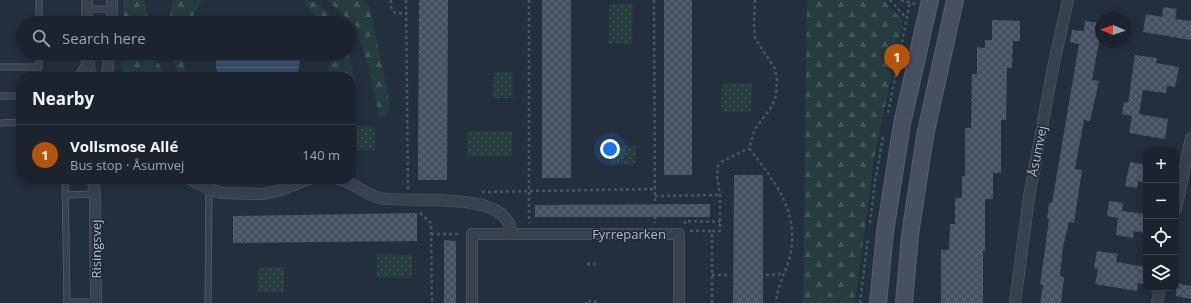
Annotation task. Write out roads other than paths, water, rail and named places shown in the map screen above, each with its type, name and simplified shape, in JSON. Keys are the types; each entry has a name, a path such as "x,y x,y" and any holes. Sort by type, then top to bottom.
{"street":[{"path":"878,303 885,232 902,124 930,0"},
{"path":"904,303 910,236 925,136 955,0"},
{"name":"Åsumvej","path":"1015,303 1029,197 1053,68 1068,0"},
{"path":"87,5 87,16"},
{"path":"112,5 112,16"},
{"path":"88,60 89,72"},
{"path":"107,72 108,60"},
{"path":"1179,195 1191,138"},
{"name":"Risingsvej","path":"94,184 96,302"},
{"name":"Risingsvej","path":"95,194 97,184"},
{"path":"199,184 221,193 264,194 281,190 295,184"},
{"path":"352,184 379,198 468,202 483,205 502,215 508,220 511,227 511,234"},
{"name":"Fyrreparken","path":"472,303 472,234 679,234 679,303"},
{"path":"1157,303 1159,291"}],"lane":[{"path":"39,0 39,16"},
{"path":"87,5 112,5"},
{"path":"0,67 39,67 39,60"},
{"path":"80,72 85,60"},
{"path":"0,96 16,96"},
{"path":"0,123 16,122"},
{"path":"65,184 67,303 96,302"},
{"path":"208,303 209,189"},
{"path":"66,194 95,194"}],"water":[{"path":"216,60 300,60 300,62 298,72 218,72"}],"place":[{"name":"Vollsmose Allé","path":"897,77"}]}
